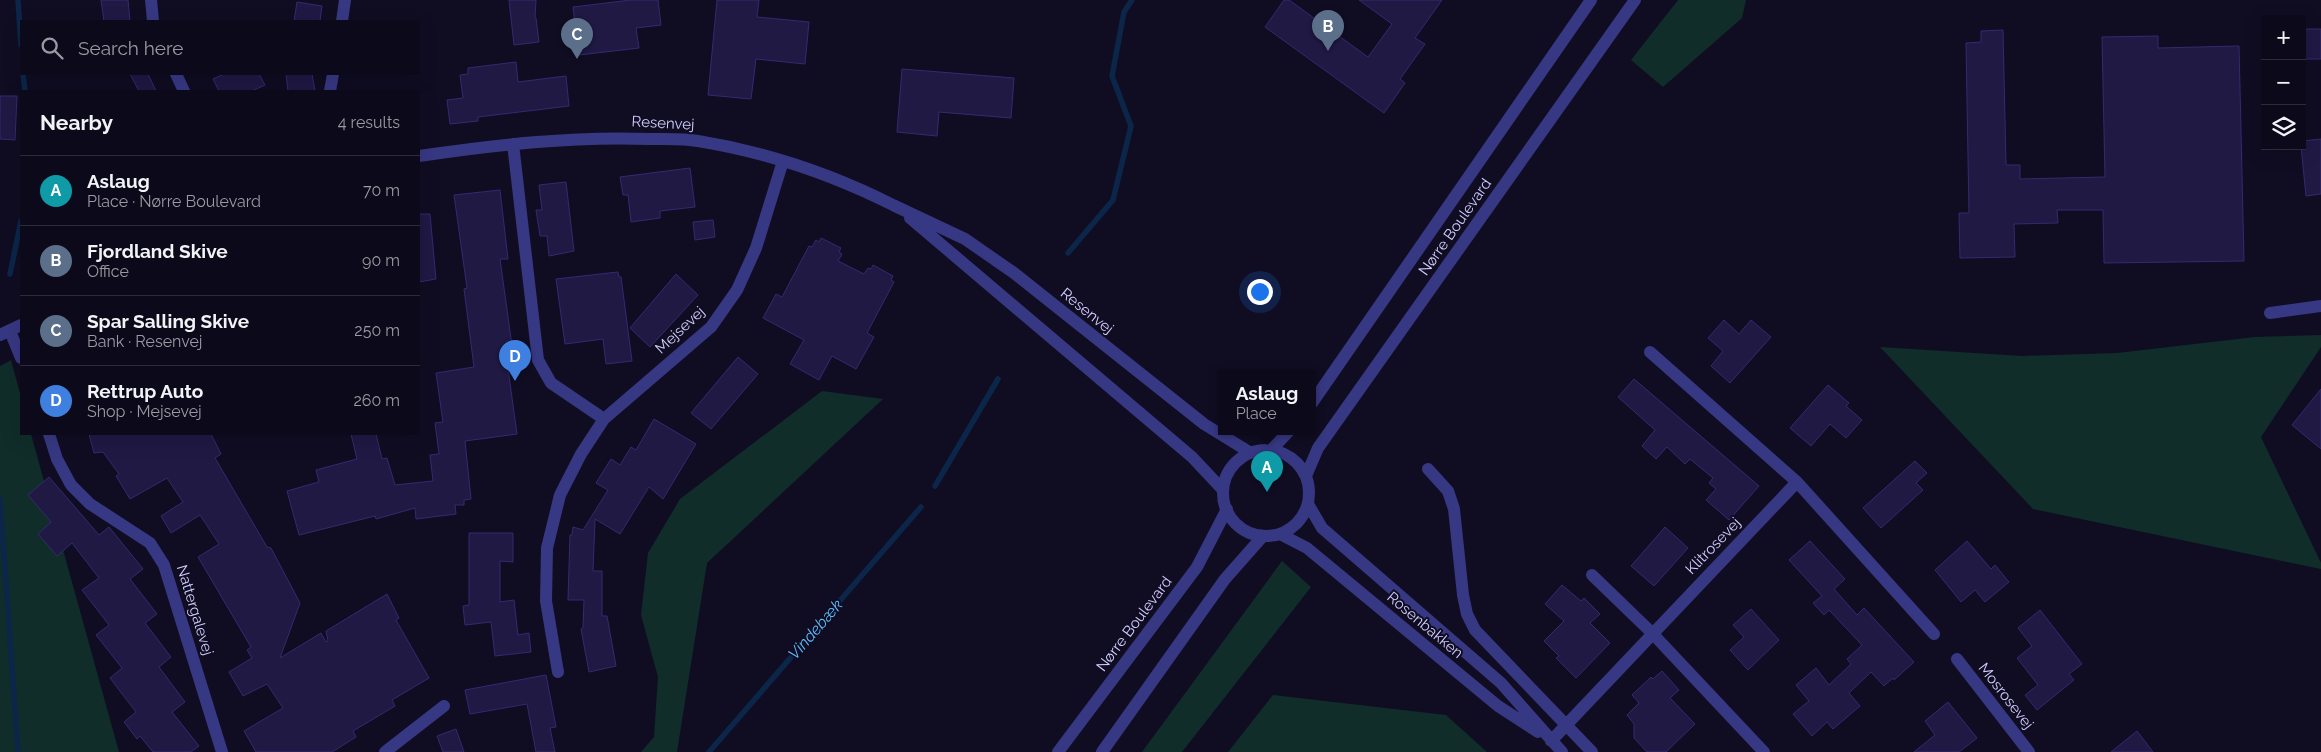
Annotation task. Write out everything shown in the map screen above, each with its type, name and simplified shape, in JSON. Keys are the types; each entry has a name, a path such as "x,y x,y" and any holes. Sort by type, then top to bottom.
{"street":[{"path":"151,0 154,20"},
{"path":"342,20 345,0"},
{"name":"Nørre Boulevard","path":"1316,397 1591,0"},
{"name":"Nørre Boulevard","path":"1306,476 1318,448 1635,0"},
{"path":"176,75 184,90"},
{"path":"330,90 333,75"},
{"name":"Resenvej","path":"420,156 512,144 614,138 697,140 783,161 864,190 964,240 1014,274 1204,424 1218,433"},
{"path":"512,144 538,360 551,384 604,419"},
{"name":"Mejsevej","path":"558,672 546,601 547,548 560,495 581,454 604,419 711,326 737,290 756,248 783,161"},
{"name":"Resenvej","path":"895,206 1192,457 1224,490"},
{"path":"2270,313 2321,306"},
{"path":"10,330 20,355"},
{"path":"1650,352 1797,482 1934,634"},
{"name":"Nattergalevej","path":"49,435 57,459 71,485 90,504 150,543 164,565 222,752"},
{"name":"Resenvej","path":"1222,435 1251,453"},
{"path":"1271,450 1285,435"},
{"path":"1271,450 1292,458 1306,476 1309,490 1308,504 1297,523 1280,534 1263,536 1251,533 1241,528 1227,509 1224,490 1226,478 1232,467 1241,458 1251,453 1271,450"},
{"path":"1428,469 1448,492 1454,509 1467,614 1475,630 1592,752"},
{"name":"Klitrosevej","path":"1551,740 1797,482"},
{"name":"Rosenbakken","path":"1308,504 1322,528 1502,683 1562,752"},
{"name":"Nørre Boulevard","path":"1058,752 1197,567 1227,509"},
{"name":"Rosenbakken","path":"1280,534 1307,548 1498,706 1551,740"},
{"path":"1102,752 1225,579 1263,536"},
{"path":"1592,575 1652,633 1764,752"},
{"name":"Mosrosevej","path":"1957,659 2029,752"},
{"path":"385,752 444,706"}],"green space":[{"path":"1678,0 1746,0 1742,18 1663,87 1631,60"},
{"path":"2321,335 2321,347 2261,437 2321,563 2321,569 2033,509 1880,347 2022,356 2117,353 2255,337"},
{"path":"11,360 20,393 20,435 31,435 119,752 0,752 0,366"},
{"path":"822,391 883,399 707,563 677,752 641,752 654,737 658,677 641,615 648,553 680,499"},
{"path":"1282,561 1311,587 1182,752 1142,752"},
{"path":"1273,695 1446,715 1487,752 1228,752"}],"building":[{"path":"101,0 128,0 130,20 104,20"},
{"path":"509,0 536,0 535,18 539,42 514,45"},
{"path":"631,0 658,0 661,25 636,28 639,48 579,55 573,7"},
{"path":"717,0 759,0 757,17 809,22 805,64 756,59 751,99 708,95"},
{"path":"1284,0 1289,0 1368,57 1392,24 1359,0 1442,0 1415,38 1425,44 1400,79 1405,83 1384,113 1265,27"},
{"path":"297,2 322,6 320,20 294,20"},
{"path":"2306,29 2321,29 2321,59 2306,59"},
{"path":"2003,30 2006,165 2020,165 2020,179 2105,177 2102,37 2158,36 2158,48 2239,46 2244,261 2104,263 2103,210 2057,210 2058,223 2014,224 2015,257 1960,258 1959,213 1969,213 1966,43 1981,42 1981,31"},
{"path":"516,62 518,82 566,76 569,106 478,117 478,121 450,124 447,100 463,98 460,75 468,74 468,68"},
{"path":"902,69 1014,78 1011,118 939,112 937,136 897,132"},
{"path":"131,75 148,75 156,90 138,90"},
{"path":"222,75 260,75 265,85 254,90 218,90 213,79"},
{"path":"286,75 312,75 315,90 288,90"},
{"path":"0,96 17,96 15,140 0,139"},
{"path":"2321,139 2321,194 2306,196 2301,150 2306,150 2306,141"},
{"path":"690,168 695,207 660,211 660,218 631,222 628,195 623,195 620,177"},
{"path":"566,182 574,251 549,256 547,236 540,236 536,210 542,210 539,185"},
{"path":"500,190 508,259 500,259 512,346 505,347 517,434 465,441 471,499 464,500 464,505 455,505 456,514 416,519 415,508 376,519 375,516 299,535 287,491 319,482 316,470 357,459 351,435 376,435 382,459 387,458 395,485 433,481 430,455 439,454 435,423 443,422 436,373 474,367 464,289 467,288 454,195"},
{"path":"420,214 430,214 436,279 420,282"},
{"path":"713,220 715,237 695,240 693,222"},
{"path":"821,238 841,248 839,252 842,254 838,261 864,274 873,265 893,276 891,280 894,282 867,333 874,337 856,369 832,356 819,380 790,364 804,340 763,318 776,294 782,297 809,246 812,247 816,240 819,242"},
{"path":"618,272 619,277 621,277 632,361 606,364 603,339 565,344 556,279"},
{"path":"676,274 698,295 650,347 630,328"},
{"path":"1724,320 1739,334 1751,320 1771,337 1730,383 1711,366 1723,351 1708,338"},
{"path":"738,357 758,374 711,429 691,413"},
{"path":"1634,379 1759,486 1729,520 1706,500 1716,489 1709,483 1713,478 1690,459 1685,464 1667,447 1656,459 1642,446 1655,430 1618,397"},
{"path":"1828,385 1849,403 1846,406 1862,420 1846,438 1830,424 1811,446 1790,428"},
{"path":"2321,389 2321,449 2292,425"},
{"path":"654,419 696,444 663,499 649,487 620,534 595,519 593,571 602,571 602,616 607,616 616,666 589,672 581,629 583,628 584,600 568,600 570,535 572,535 573,527 583,530 608,490 596,483 611,459 620,465 631,447 636,450"},
{"path":"89,435 212,435 221,454 215,458 267,547 271,548 300,603 280,658 321,633 326,642 328,641 326,631 387,594 399,618 396,620 429,678 392,700 395,706 353,731 356,737 332,752 256,752 244,731 283,708 267,684 243,696 229,672 252,658 247,650 251,647 198,557 219,544 200,515 171,533 161,516 183,502 167,478 130,499 116,476 119,474 103,452 94,453"},
{"path":"1915,461 1927,473 1916,483 1923,490 1881,528 1863,508"},
{"path":"49,477 99,535 109,527 143,569 130,579 157,614 145,623 171,657 159,667 185,702 172,712 199,746 191,752 153,752 140,736 137,739 124,722 136,712 110,678 122,668 96,635 109,625 82,590 99,578 72,543 57,556 38,534 51,522 28,495"},
{"path":"1665,527 1688,548 1654,586 1631,566"},
{"path":"469,533 513,533 513,562 500,561 500,602 514,600 518,635 529,633 531,652 495,656 491,622 465,625 463,606 469,605"},
{"path":"1810,541 1845,579 1834,589 1857,615 1864,608 1914,662 1894,680 1893,678 1884,686 1871,672 1849,693 1860,706 1833,729 1827,722 1812,736 1793,714 1809,701 1796,685 1816,668 1829,685 1851,664 1847,659 1862,645 1829,610 1824,615 1813,603 1822,596 1789,560"},
{"path":"1967,541 1991,569 1995,565 2009,582 1985,602 1975,590 1961,602 1935,570"},
{"path":"1562,585 1581,601 1584,598 1600,614 1590,623 1610,643 1576,678 1556,658 1559,656 1544,641 1564,621 1545,604"},
{"path":"1751,609 1779,640 1748,670 1730,650 1744,637 1733,625"},
{"path":"2040,610 2082,664 2069,674 2074,680 2037,710 2025,695 2038,685 2017,658 2032,646 2018,628"},
{"path":"1662,671 1679,690 1670,698 1695,724 1666,752 1647,752 1634,738 1634,724 1627,715 1639,703 1632,695 1651,677 1653,679"},
{"path":"546,675 556,727 550,728 555,752 536,752 527,704 470,714 465,690"},
{"path":"1948,702 1977,738 1959,752 1914,752 1935,735 1925,721"},
{"path":"456,729 464,752 443,752 437,736"},
{"path":"2137,731 2153,752 2111,752"}],"waterway":[{"path":"18,0 20,30"},
{"name":"Vindebæk","path":"1068,253 1113,200 1131,126 1112,76 1124,12 1132,0"},
{"path":"23,75 25,90"},
{"path":"10,274 20,226"},
{"name":"Vindebæk","path":"935,486 998,379"},
{"path":"0,499 18,752"},
{"name":"Vindebæk","path":"709,752 921,507"}],"place":[{"name":"Fjordland Skive","path":"1328,51"},
{"name":"Spar Salling Skive","path":"577,59"},
{"name":"Rettrup Auto","path":"515,381"},
{"name":"Aslaug","path":"1267,492"}]}
